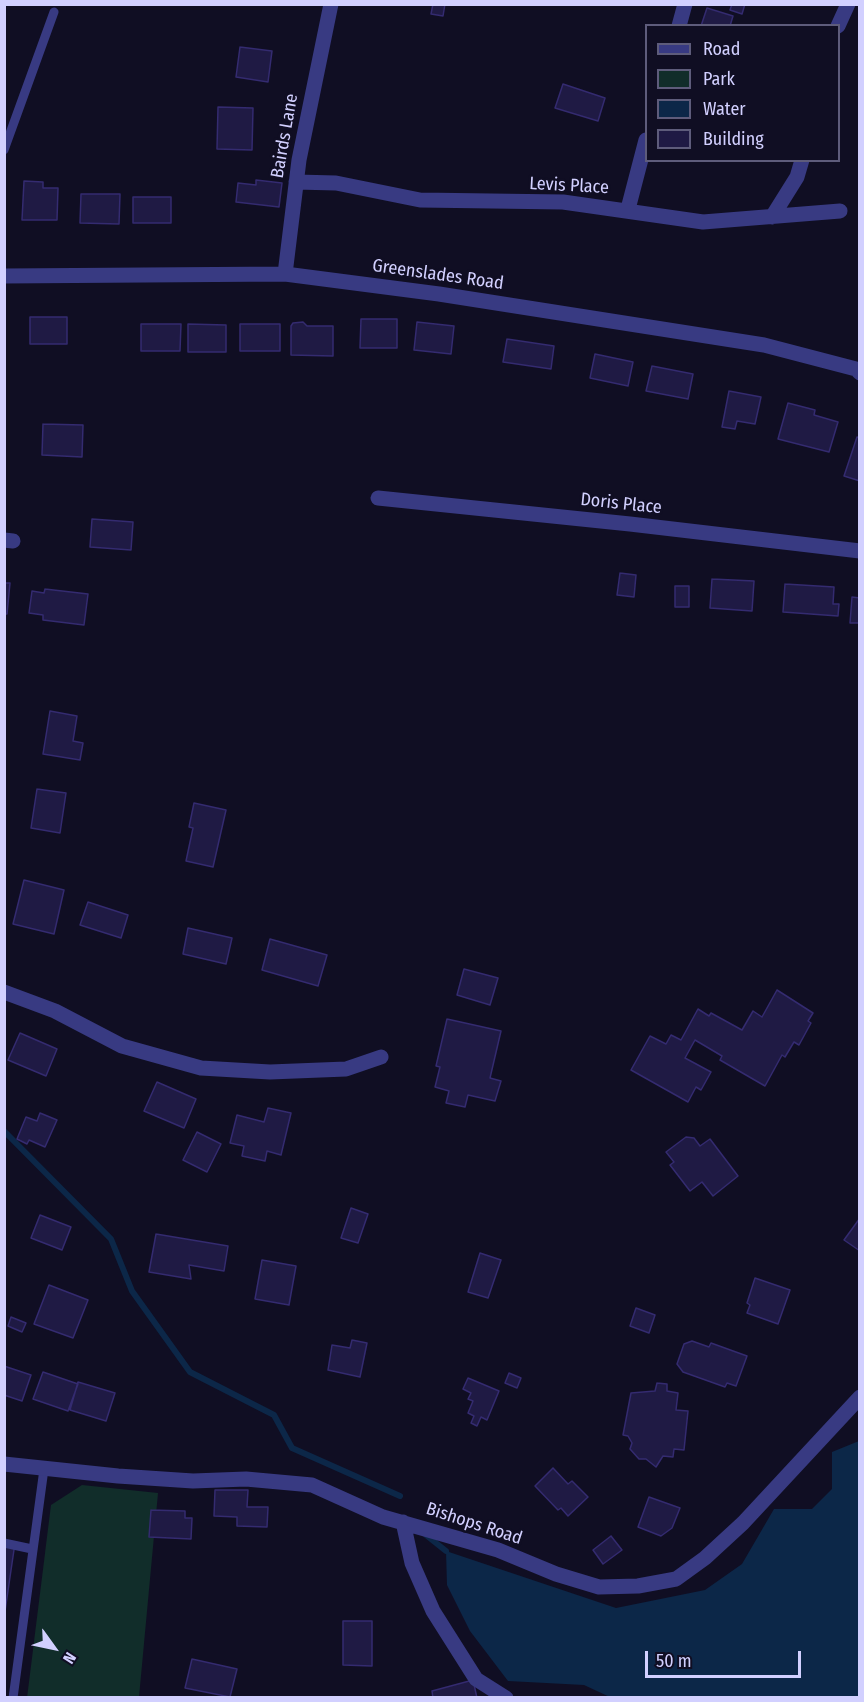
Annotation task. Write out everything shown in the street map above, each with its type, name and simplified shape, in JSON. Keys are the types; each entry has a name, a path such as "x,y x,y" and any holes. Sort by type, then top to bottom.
{"street":[{"name":"Bairds Lane","path":"285,274 307,115 331,4"},
{"path":"680,24 685,4"},
{"path":"839,24 848,4"},
{"path":"628,209 645,144"},
{"path":"772,217 797,177 801,162"},
{"name":"Levis Place","path":"296,182 336,183 420,200 563,202 628,209 703,222 840,211"},
{"name":"Greenslades Road","path":"4,276 285,274 439,294 753,343 858,371"},
{"name":"Doris Place","path":"378,498 630,524 860,552"},
{"path":"4,992 55,1011 122,1046 201,1068 270,1072 346,1069 381,1057"},
{"name":"Bishops Road","path":"4,1464 193,1481 246,1479 312,1485 383,1517 498,1550 556,1574 599,1587 638,1586 676,1578 705,1558 743,1523 860,1396"},
{"path":"403,1522 412,1563 433,1611 477,1679 506,1698"}],"lane":[{"path":"4,150 54,12"},
{"path":"13,1698 44,1469"},
{"path":"4,1543 32,1549"}],"green space":[{"path":"82,1485 158,1493 139,1697 27,1698 51,1505"}],"water":[{"path":"859,1441 859,1697 612,1698 584,1685 508,1681 470,1631 447,1585 446,1551 616,1608 705,1590 742,1564 774,1509 812,1509 832,1489 832,1452"}],"building":[{"path":"433,4 445,4 443,16 431,14"},
{"path":"732,4 745,4 742,14 730,10"},
{"path":"707,8 733,16 731,24 702,24"},
{"path":"240,47 272,51 268,82 236,77"},
{"path":"563,84 605,98 598,121 555,108"},
{"path":"218,107 253,108 252,150 217,149"},
{"path":"256,180 282,183 279,207 236,202 238,183 256,185"},
{"path":"24,181 43,182 43,188 58,188 57,220 22,220"},
{"path":"81,194 120,194 119,224 80,223"},
{"path":"133,197 171,197 171,223 133,223"},
{"path":"30,317 67,317 67,344 30,344"},
{"path":"361,319 397,319 397,348 360,348"},
{"path":"303,322 307,326 333,326 333,356 291,355 291,326 293,323"},
{"path":"417,322 454,326 451,354 414,350"},
{"path":"141,324 181,324 180,351 141,351"},
{"path":"188,324 226,325 226,352 188,352"},
{"path":"240,324 280,324 280,351 240,351"},
{"path":"507,339 554,346 551,369 503,362"},
{"path":"595,354 633,362 628,386 590,378"},
{"path":"652,366 693,374 688,399 646,391"},
{"path":"729,391 761,397 755,424 737,421 735,429 722,427"},
{"path":"788,403 815,410 814,415 838,422 829,452 778,439"},
{"path":"43,424 83,425 82,457 42,455"},
{"path":"857,437 860,438 860,481 844,476"},
{"path":"92,519 133,522 131,550 90,547"},
{"path":"620,573 636,575 634,597 617,595"},
{"path":"712,579 754,581 752,611 710,608"},
{"path":"4,583 10,583 7,614 4,614"},
{"path":"785,584 834,587 833,604 839,604 838,616 783,612"},
{"path":"675,586 689,586 689,607 675,607"},
{"path":"45,589 88,594 84,625 43,620 43,615 29,613 32,591 44,593"},
{"path":"852,597 860,598 860,623 850,623"},
{"path":"50,711 77,716 73,741 83,743 80,760 43,754"},
{"path":"37,789 66,793 60,833 31,828"},
{"path":"194,803 226,810 213,867 186,861 193,828 189,827"},
{"path":"24,880 64,890 54,934 13,924"},
{"path":"88,902 128,915 121,938 80,925"},
{"path":"188,928 232,938 226,964 183,954"},
{"path":"270,939 327,955 318,986 262,970"},
{"path":"464,969 498,978 490,1005 457,995"},
{"path":"777,990 813,1013 808,1021 811,1023 799,1045 794,1042 785,1057 782,1055 765,1086 720,1060 722,1056 695,1040 685,1058 711,1072 701,1090 696,1087 688,1102 631,1070 650,1036 666,1044 671,1035 681,1040 698,1009 709,1016 711,1013 742,1030 753,1011 762,1017"},
{"path":"447,1019 501,1031 490,1078 501,1081 495,1101 468,1095 465,1107 446,1103 449,1091 435,1087 440,1067 436,1066"},
{"path":"20,1033 57,1049 46,1076 8,1060"},
{"path":"157,1082 196,1099 184,1128 144,1111"},
{"path":"268,1108 291,1113 281,1155 267,1151 265,1161 242,1156 244,1146 230,1143 237,1115 264,1122"},
{"path":"40,1113 57,1120 45,1147 29,1140 27,1144 17,1139 26,1117 37,1121"},
{"path":"197,1132 221,1144 207,1172 183,1160"},
{"path":"686,1137 694,1138 700,1146 710,1139 738,1176 713,1196 702,1182 690,1191 670,1165 674,1162 666,1152"},
{"path":"351,1208 368,1214 358,1243 341,1238"},
{"path":"40,1215 71,1227 62,1250 31,1238"},
{"path":"860,1218 860,1251 844,1240"},
{"path":"156,1234 228,1246 224,1271 189,1265 191,1279 149,1272"},
{"path":"480,1253 501,1260 488,1298 468,1292"},
{"path":"262,1260 296,1266 289,1305 255,1299"},
{"path":"755,1278 790,1290 778,1324 747,1313 750,1305 747,1303"},
{"path":"49,1285 88,1300 73,1338 34,1324"},
{"path":"636,1308 655,1315 649,1333 630,1326"},
{"path":"11,1317 26,1323 22,1332 8,1326"},
{"path":"352,1340 367,1343 360,1377 328,1370 332,1345 350,1348"},
{"path":"692,1341 709,1347 711,1343 747,1356 736,1386 727,1383 725,1387 683,1372 677,1364 684,1344"},
{"path":"4,1366 31,1375 22,1401 4,1395"},
{"path":"43,1372 78,1384 68,1411 33,1399"},
{"path":"509,1373 521,1378 517,1388 505,1383"},
{"path":"468,1378 499,1391 487,1420 481,1417 477,1426 471,1423 474,1416 468,1413 473,1401 468,1399 471,1393 463,1389"},
{"path":"78,1382 115,1393 106,1421 70,1410"},
{"path":"657,1383 667,1384 667,1391 678,1393 676,1410 688,1411 684,1450 674,1449 673,1457 663,1456 656,1467 646,1459 639,1459 630,1449 632,1443 628,1436 623,1435 631,1393 655,1391"},
{"path":"553,1468 568,1484 572,1481 588,1497 568,1516 561,1508 558,1510 535,1486"},
{"path":"215,1490 248,1490 247,1507 268,1507 267,1527 237,1526 237,1517 214,1516"},
{"path":"649,1497 680,1508 672,1528 661,1536 638,1527"},
{"path":"151,1510 185,1511 185,1518 192,1518 191,1539 149,1537"},
{"path":"611,1536 622,1550 603,1564 593,1550"},
{"path":"4,1542 15,1543 4,1618"},
{"path":"343,1621 372,1621 372,1666 343,1665"},
{"path":"192,1659 237,1669 230,1697 185,1688"},
{"path":"473,1680 477,1698 433,1698 432,1691"}],"waterway":[{"path":"4,1131 111,1239 132,1291 190,1372 274,1415 292,1448 400,1496"},
{"path":"426,1535 446,1551"}]}
